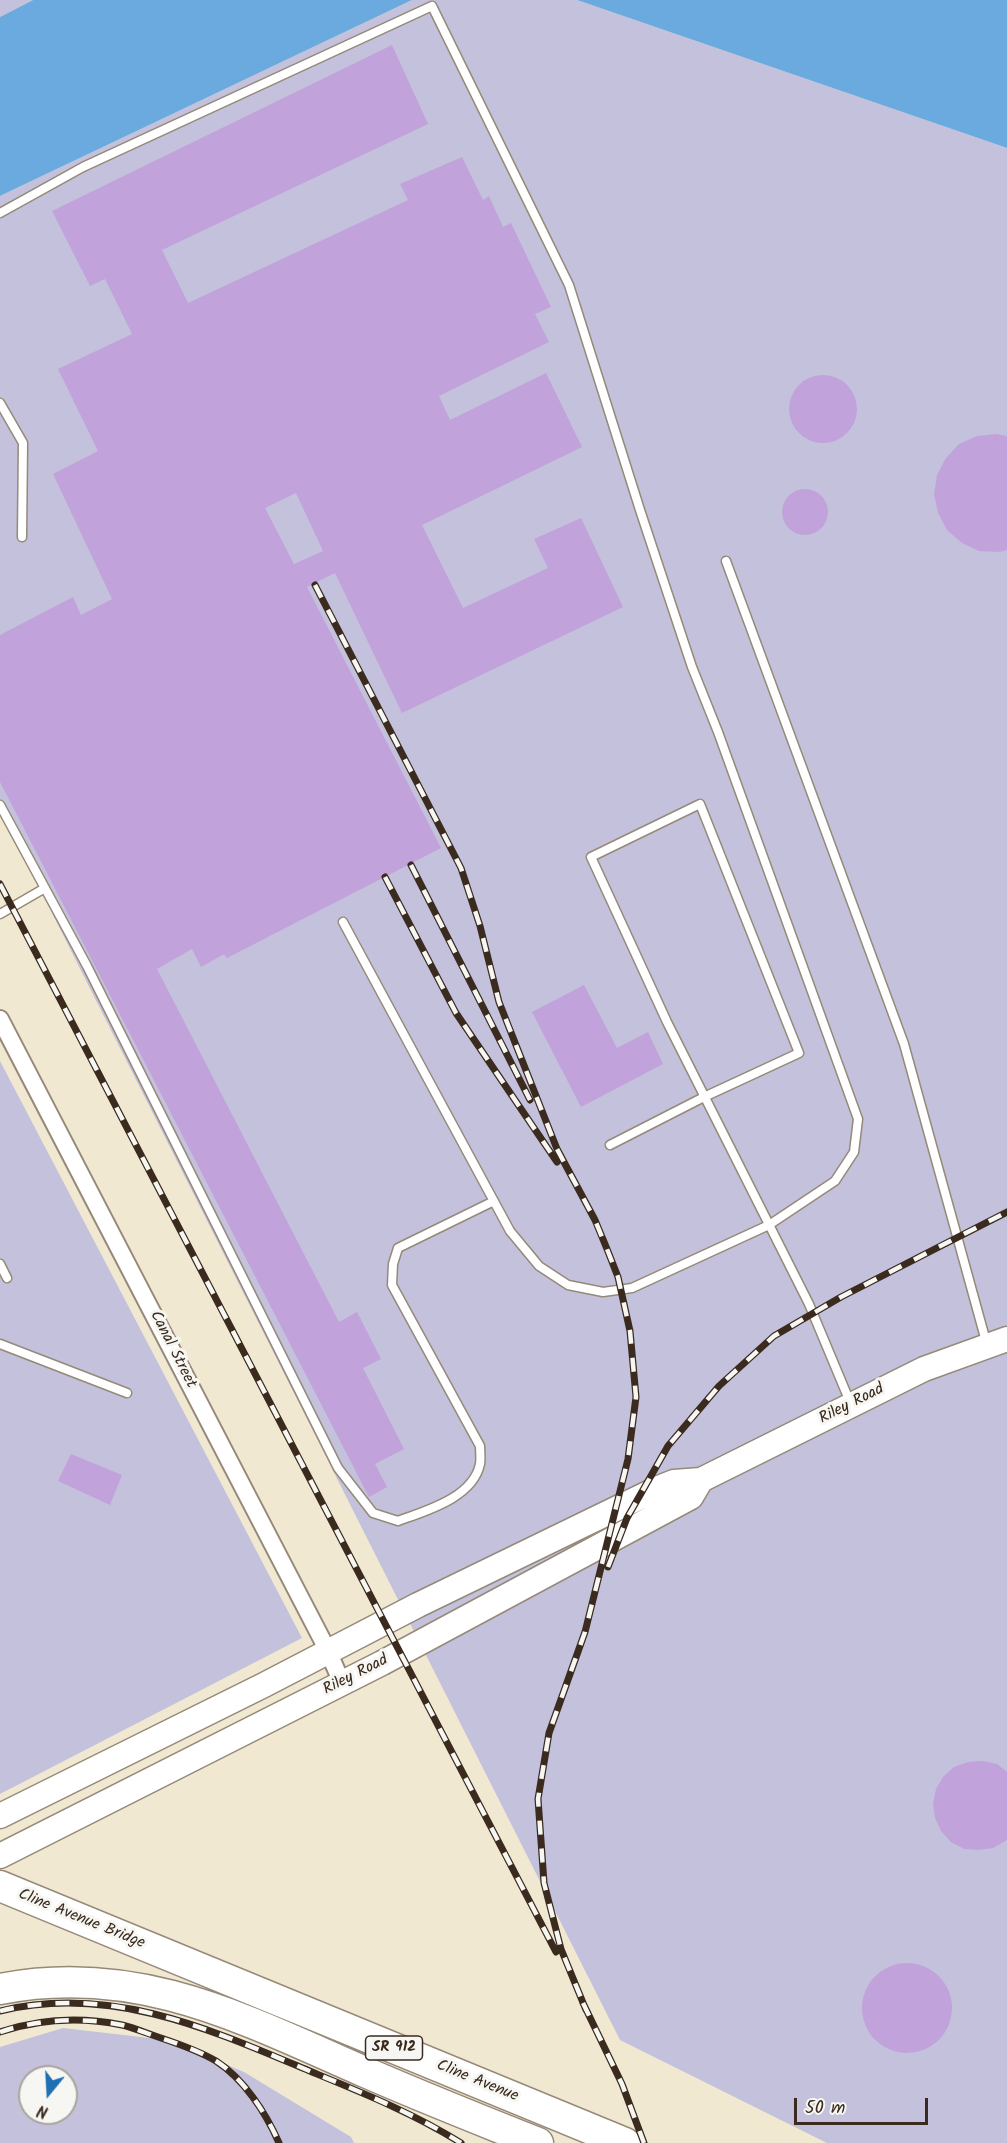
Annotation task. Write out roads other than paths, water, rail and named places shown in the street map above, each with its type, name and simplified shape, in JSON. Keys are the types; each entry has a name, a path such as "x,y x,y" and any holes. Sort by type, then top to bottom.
{"highway":[{"name":"Cline Avenue Bridge","path":"0,1886 163,1953"},
{"name":"Cline Avenue","path":"163,1953 625,2143"},
{"path":"0,1989 35,1983 86,1982 178,1996 261,2027 537,2143"}],"main road":[{"name":"Riley Road","path":"0,1816 418,1605 659,1488 674,1482 701,1480 924,1369 997,1342"},
{"name":"Riley Road","path":"0,1856 342,1683 691,1497 701,1480"}],"street":[{"name":"Canal Street","path":"0,1019 342,1683"}],"lane":[{"path":"0,213 83,167 432,6 569,285 636,499 692,667 718,732 858,1119 854,1152 835,1181 770,1225 632,1288 603,1292 568,1284 539,1266 510,1231 343,922"},
{"path":"0,403 23,443 22,537"},
{"path":"726,561 904,1044 997,1342"},
{"path":"610,1145 704,1097 799,1053 700,804 591,857 667,1022 704,1097 770,1225 809,1304 851,1406"},
{"path":"0,805 92,977 338,1468 373,1513 398,1521 446,1503 469,1485 480,1465 480,1446 392,1285 393,1264 398,1248 494,1201"},
{"path":"0,914 45,888"},
{"path":"0,1264 7,1278"},
{"path":"0,1344 127,1393"}],"water":[{"path":"33,0 412,0 0,196 0,17"},
{"path":"577,0 1007,0 1007,148"}],"railway":[{"path":"315,585 461,868 480,926 499,1002 557,1149 595,1220 607,1249 618,1277 630,1331 636,1397 628,1459 585,1632 549,1733 538,1799 544,1883 561,1949 586,2010"},
{"path":"411,865 530,1100"},
{"path":"385,877 456,1013 557,1162"},
{"path":"0,884 556,1952"},
{"path":"608,1567 627,1518 668,1446 719,1386 774,1336 841,1297 1007,1212"},
{"path":"0,2011 41,2004 82,2003 122,2007 199,2027 407,2113 461,2143"},
{"path":"583,2003 622,2084 644,2143"},
{"path":"0,2032 45,2022 76,2020 107,2022 127,2026 189,2048 216,2061 236,2077 261,2109 279,2143"}]}
